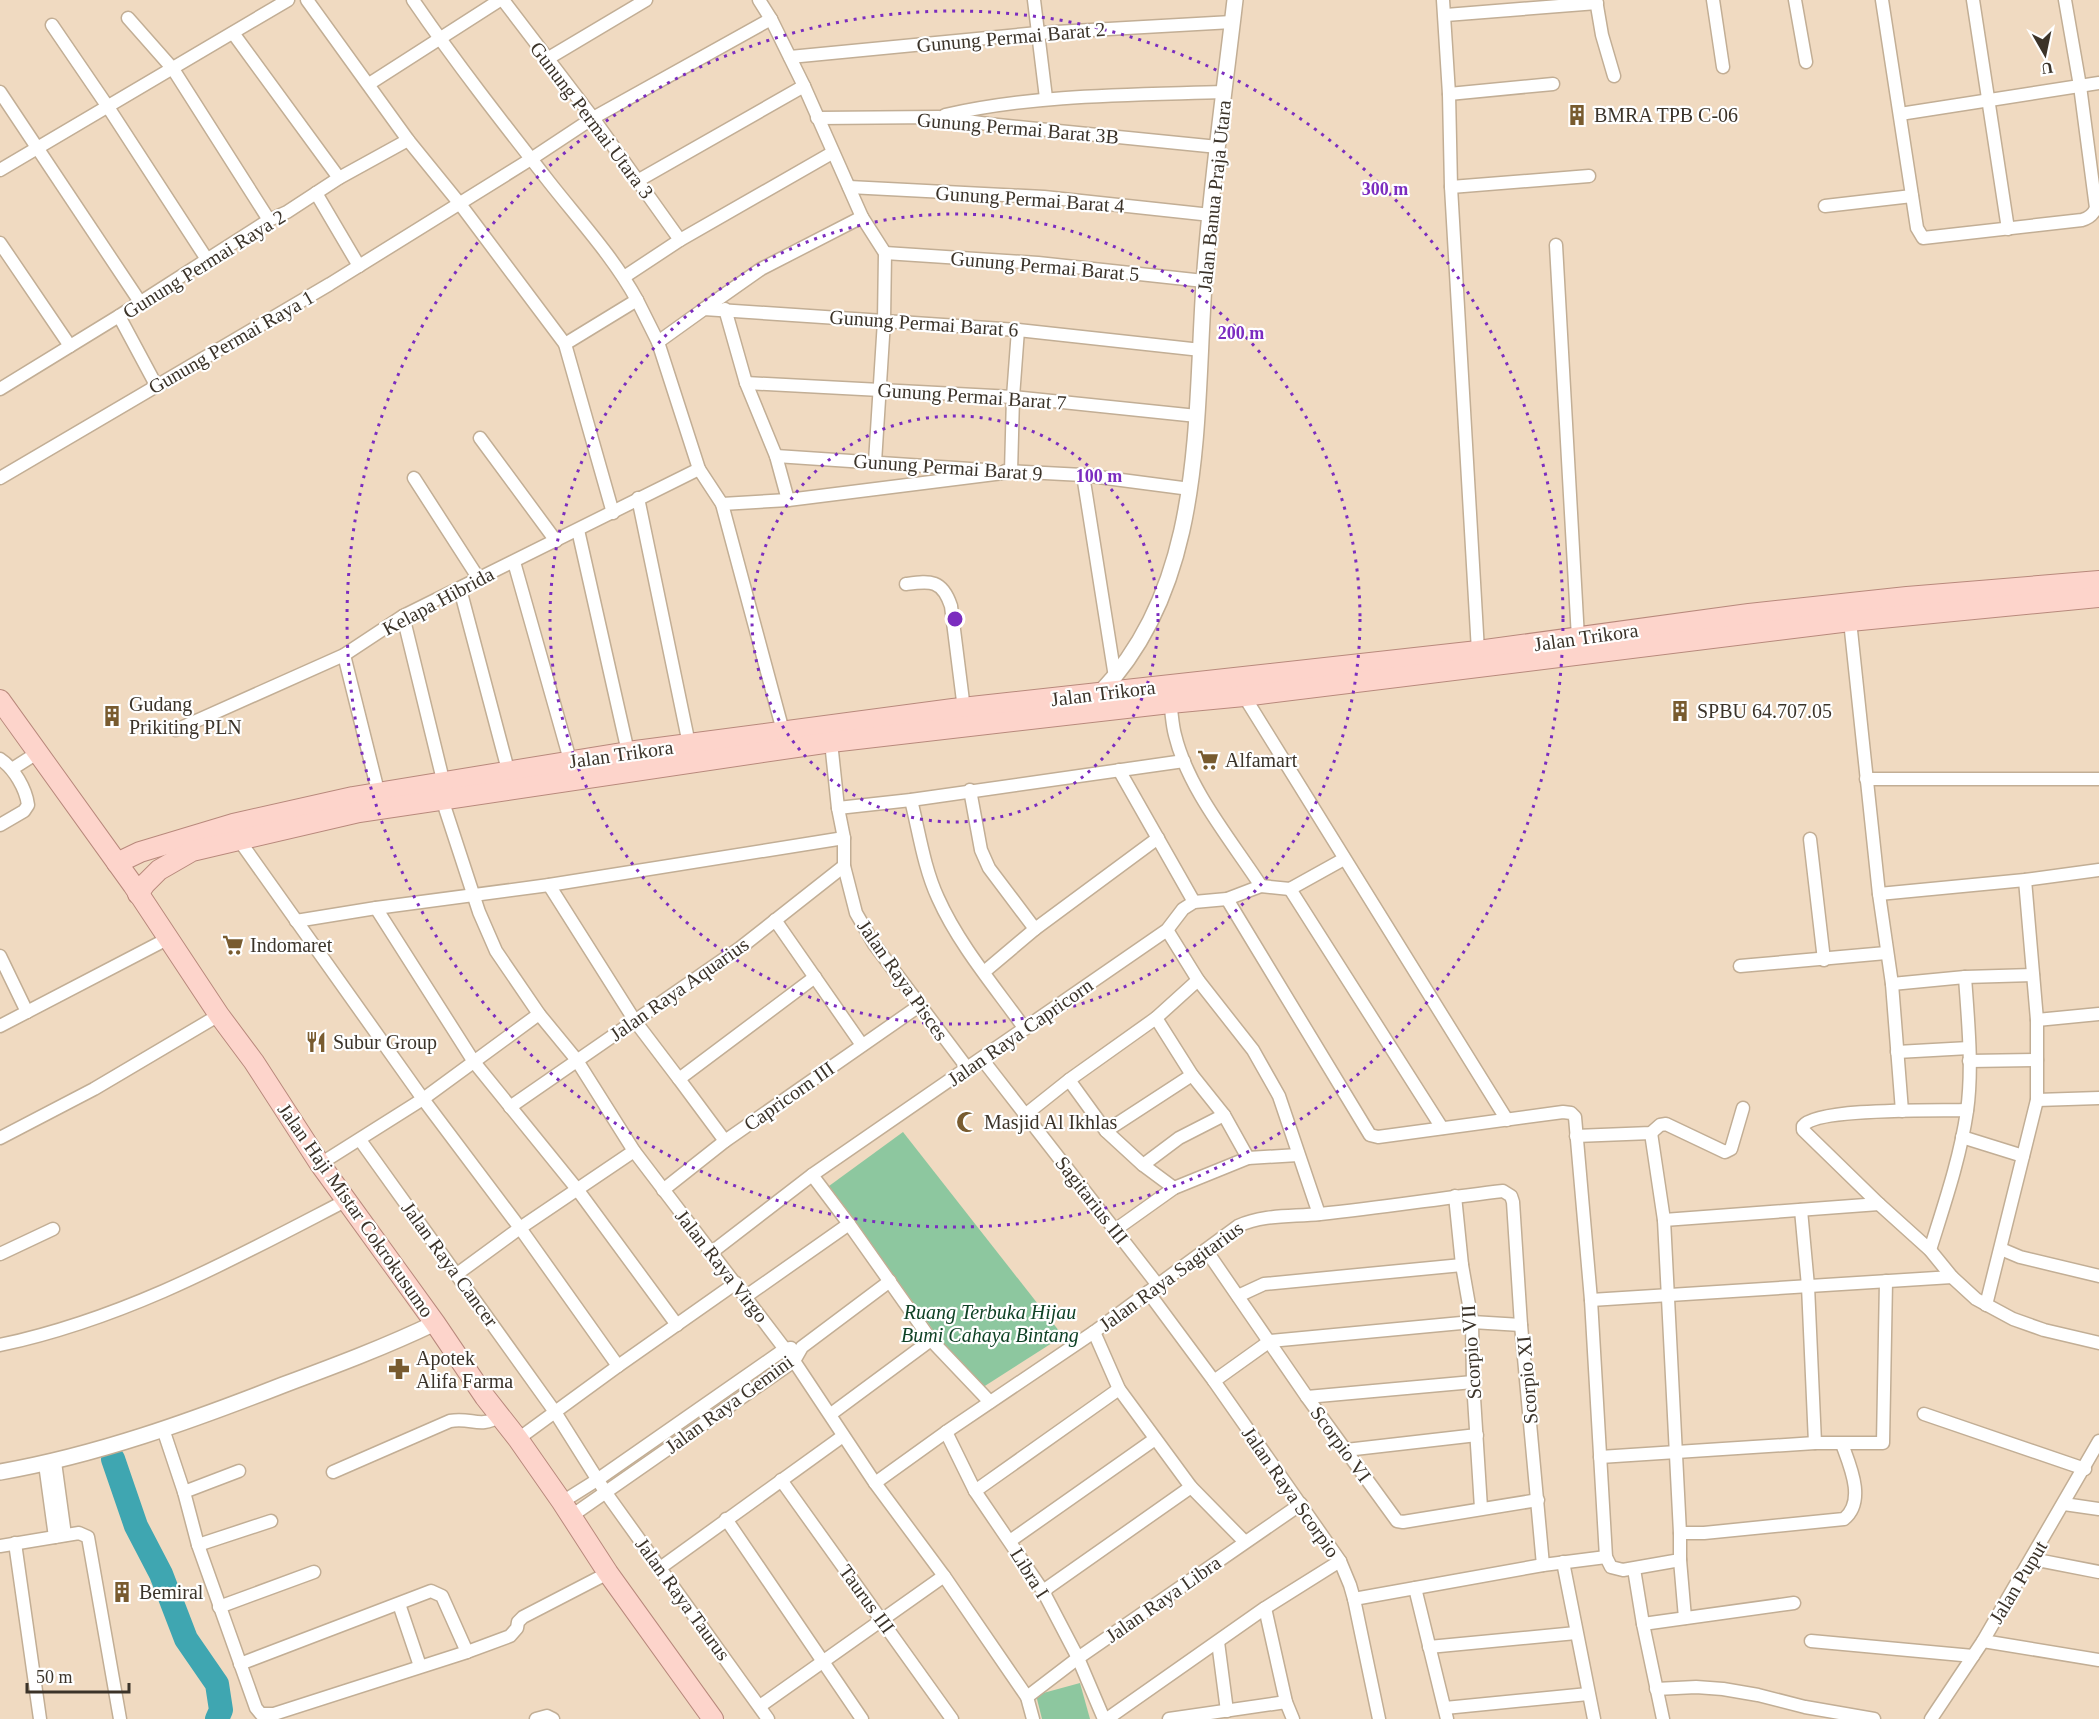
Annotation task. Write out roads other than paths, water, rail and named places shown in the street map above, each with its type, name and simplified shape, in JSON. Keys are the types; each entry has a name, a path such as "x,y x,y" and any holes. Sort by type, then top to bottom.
{"main road":[{"name":"Jalan Trikora","path":"117,863 140,852 233,824 378,791 442,790 831,742 957,716 1100,693 1253,689 2099,581"},
{"name":"Jalan Trikora","path":"138,894 159,870 192,851 359,812 508,770 570,760 783,731 957,716 1170,703 1478,651 1749,614 1849,612 2099,597"},
{"name":"Jalan Haji Mistar Cokrokusumo","path":"0,700 169,938 320,1164 518,1439 608,1573 713,1719"}],"street":[{"path":"0,170 288,0"},
{"path":"307,0 408,140 460,204 565,344 612,513"},
{"path":"412,0 531,159 624,277 637,300 658,342 699,469 722,504 783,731"},
{"path":"369,84 502,0"},
{"name":"Gunung Permai Utara 3","path":"502,0 639,180 680,240"},
{"path":"547,59 646,0"},
{"path":"759,0 771,19 804,86 862,217 885,253 884,321 875,462"},
{"path":"1034,0 1046,98"},
{"name":"Jalan Banua Praja Utara","path":"1100,693 1115,677 1139,642 1158,606 1172,571 1190,489 1197,416 1204,280 1235,0"},
{"path":"1443,0 1446,15 1451,187 1478,651"},
{"path":"1713,0 1723,67"},
{"path":"1795,0 1806,62"},
{"path":"1882,0 1917,228 1923,238 2082,220 2094,213 2096,208 2080,86 2065,0"},
{"path":"1973,0 2008,229"},
{"path":"1446,15 1597,1 1602,35 1614,76"},
{"path":"128,18 172,69 269,220"},
{"name":"Gunung Permai Raya 1","path":"0,478 359,266 593,118 771,19"},
{"name":"Gunung Permai Barat 2","path":"790,57 1038,33 1232,22"},
{"path":"52,25 208,261"},
{"path":"233,33 339,178"},
{"path":"1900,114 2099,83"},
{"path":"1449,94 1553,84"},
{"path":"639,180 804,86"},
{"path":"0,92 140,302"},
{"path":"938,117 972,109 1046,98 1224,92"},
{"name":"Gunung Permai Barat 3B","path":"817,118 938,117 1218,147"},
{"name":"Gunung Permai Raya 2","path":"0,388 120,316 269,220 287,212 339,178 408,140"},
{"path":"624,277 680,240 832,153"},
{"path":"1451,187 1588,176"},
{"name":"Gunung Permai Barat 4","path":"849,187 1044,197 1210,215"},
{"path":"316,193 359,266"},
{"path":"1825,206 1912,196"},
{"path":"658,342 761,269 862,217"},
{"path":"0,243 70,346"},
{"path":"1556,245 1578,638"},
{"name":"Gunung Permai Barat 5","path":"885,253 1038,263 1204,280"},
{"path":"565,344 637,300"},
{"name":"Gunung Permai Barat 6","path":"704,309 1018,330 1201,350"},
{"path":"725,309 746,383 776,456 788,500"},
{"path":"120,316 156,385"},
{"path":"722,504 788,500 1011,472 1018,330"},
{"name":"Gunung Permai Barat 7","path":"746,383 1013,397 1197,416"},
{"path":"480,438 556,541"},
{"name":"Gunung Permai Barat 9","path":"776,456 1083,475 1190,489"},
{"name":"Kelapa Hibrida","path":"176,730 344,655 403,616 699,469"},
{"path":"1083,475 1115,677"},
{"path":"414,478 479,579"},
{"path":"638,498 689,744"},
{"path":"578,530 628,752"},
{"path":"514,562 570,760"},
{"path":"906,584 929,581 942,587 947,594 951,606 957,716"},
{"path":"460,589 508,770"},
{"path":"1849,612 1879,894 1892,984 1902,1111"},
{"name":"Jalan Raya Virgo","path":"403,616 442,790 486,933 496,951 539,1014 576,1059 634,1151 794,1361 875,1483 944,1576 1027,1697 1033,1719"},
{"path":"344,655 378,791"},
{"path":"1253,689 1344,859 1507,1120"},
{"path":"1170,703 1175,734 1184,761 1199,792 1261,886"},
{"name":"Jalan Raya Pisces","path":"831,742 838,808 844,838 844,866 856,912 874,944 968,1070"},
{"path":"12,769 37,753"},
{"path":"0,759 12,769 28,806 24,811 0,825"},
{"path":"838,808 1184,761"},
{"path":"1119,770 1194,902 1227,899 1261,886 1290,889 1344,859"},
{"path":"1866,779 2099,779"},
{"path":"970,790 981,850 989,868 1035,929"},
{"path":"910,800 938,898 953,926 1024,1029"},
{"path":"296,921 549,885 844,838"},
{"path":"984,972 1035,929 1158,838"},
{"path":"1810,839 1824,960"},
{"path":"239,840 423,1099 520,1228 618,1366"},
{"name":"Jalan Raya Aquarius","path":"510,1107 576,1059 636,1021 740,948 844,866"},
{"path":"1879,894 2025,880 2099,870"},
{"path":"1986,1305 2037,1100 2037,1020 2025,880"},
{"path":"549,885 636,1021 725,1141"},
{"path":"1290,889 1442,1128"},
{"path":"1227,899 1370,1135 1378,1137 1571,1113 1575,1117 1591,1300 1606,1557 1611,1567 1623,1570 1680,1560"},
{"name":"Jalan Raya Capricorn","path":"712,1252 812,1175 968,1070 1167,930 1183,909 1194,902"},
{"path":"376,908 474,1062 578,1189 677,1325"},
{"path":"775,920 862,1045"},
{"path":"1167,930 1198,980 1253,1050 1278,1096 1319,1214"},
{"path":"0,1026 169,938"},
{"path":"1740,966 1886,953"},
{"path":"0,956 27,1012"},
{"path":"1892,984 1965,977 2033,975"},
{"path":"679,1079 815,977"},
{"path":"1930,1250 1955,1169 1967,1110 1969,1054 1965,977"},
{"path":"1025,1115 1069,1080 1156,1018 1198,980"},
{"name":"Capricorn III","path":"663,1190 725,1141 919,1006"},
{"path":"320,1164 423,1099 539,1014"},
{"path":"2037,1020 2099,1014"},
{"path":"0,1138 94,1089 219,1015"},
{"path":"1156,1018 1192,1075 1224,1115 1248,1158"},
{"path":"1897,1052 1969,1054 2037,1060"},
{"name":"Sagitarius III","path":"982,1059 1115,1230 1152,1288"},
{"path":"1106,1131 1192,1075"},
{"path":"1069,1080 1106,1131 1143,1165 1174,1188"},
{"path":"2037,1100 2099,1098"},
{"path":"1576,1136 1651,1133 1660,1125 1666,1124 1725,1152 1731,1149 1743,1108"},
{"path":"1967,1110 1877,1111 1808,1120 1803,1125 1805,1134 1930,1250 1952,1277 1986,1305 2033,1326 2099,1343"},
{"path":"1143,1165 1179,1138 1224,1115"},
{"path":"1651,1133 1664,1220 1680,1560 1685,1618"},
{"path":"1962,1137 2023,1156"},
{"name":"Jalan Raya Cancer","path":"360,1140 555,1412 597,1480"},
{"path":"457,1274 520,1228 634,1151"},
{"path":"1115,1230 1174,1188 1248,1158 1298,1155"},
{"path":"812,1175 931,1340 990,1402"},
{"name":"Jalan Raya Sagitarius","path":"875,1483 1094,1332 1238,1226 1249,1221 1503,1191 1511,1196"},
{"name":"Scorpio VII","path":"1455,1196 1462,1265 1472,1322 1473,1382 1481,1508"},
{"name":"Scorpio XI","path":"1511,1196 1543,1565"},
{"path":"0,1345 80,1324 152,1298 347,1200"},
{"path":"1664,1220 1879,1204"},
{"path":"1801,1210 1808,1286 1815,1443"},
{"path":"745,1297 849,1224"},
{"path":"0,1254 53,1230"},
{"path":"2001,1249 2020,1257 2099,1276"},
{"name":"Scorpio VI","path":"1206,1250 1307,1397 1397,1521 1403,1522 1538,1500"},
{"path":"1238,1296 1264,1284 1462,1265"},
{"path":"1591,1300 1952,1277"},
{"path":"802,1347 890,1281"},
{"path":"1600,1457 1815,1443 1883,1443 1886,1281"},
{"path":"518,1439 736,1283"},
{"name":"Jalan Raya Scorpio","path":"1152,1288 1340,1561 1354,1599 1378,1719"},
{"path":"1214,1381 1270,1341 1472,1322 1521,1325"},
{"path":"0,1472 50,1463 163,1429 387,1346 435,1323"},
{"path":"1094,1332 1119,1389 1191,1487 1245,1542"},
{"path":"831,1414 931,1340"},
{"name":"Jalan Raya Gemini","path":"566,1509 597,1480 785,1349 802,1347"},
{"name":"Jalan Raya Gemini","path":"566,1509 606,1493 794,1361 802,1347"},
{"path":"1307,1397 1473,1382"},
{"path":"975,1491 1119,1389"},
{"path":"1924,1414 2085,1469"},
{"path":"333,1472 450,1421 462,1419 485,1424 500,1416"},
{"path":"163,1429 219,1607 256,1708 261,1714 274,1714 510,1636 523,1617 608,1573"},
{"name":"Libra I","path":"946,1432 975,1491 1043,1591 1078,1658 1106,1719"},
{"path":"1346,1450 1477,1435"},
{"path":"660,1568 843,1436"},
{"path":"1010,1541 1155,1439"},
{"name":"Jalan Puput","path":"1931,1719 1983,1641 2085,1469 2099,1441"},
{"path":"1680,1533 1704,1533 1844,1519 1851,1514 1855,1505 1855,1494 1851,1469 1842,1444"},
{"path":"50,1463 60,1536"},
{"path":"184,1492 238,1471"},
{"name":"Jalan Raya Taurus","path":"597,1480 768,1719"},
{"name":"Taurus III","path":"781,1480 952,1719"},
{"path":"1043,1591 1191,1487"},
{"name":"Jalan Raya Libra","path":"1027,1697 1078,1658 1301,1504"},
{"path":"2064,1504 2099,1509"},
{"path":"726,1519 862,1719"},
{"path":"198,1545 271,1521"},
{"path":"0,1546 79,1533 85,1534 89,1540 120,1719"},
{"path":"15,1543 40,1719"},
{"path":"1354,1599 1543,1565 1606,1557"},
{"path":"2032,1559 2099,1572"},
{"path":"1106,1719 1265,1608 1340,1561"},
{"path":"1563,1562 1594,1719"},
{"path":"1634,1569 1663,1719"},
{"path":"219,1607 314,1572"},
{"path":"760,1706 944,1576"},
{"path":"1415,1588 1446,1714 1588,1694"},
{"path":"240,1664 431,1591 442,1596 467,1652"},
{"path":"1643,1624 1794,1603"},
{"path":"399,1605 420,1666"},
{"path":"1265,1608 1286,1702 1293,1719"},
{"path":"1429,1647 1576,1633"},
{"path":"1811,1641 1973,1656"},
{"path":"1983,1641 2099,1660"},
{"path":"1218,1642 1227,1711"},
{"path":"1656,1689 1696,1687 1723,1689 1874,1719"},
{"path":"1169,1719 1286,1702"},
{"path":"536,1719 547,1716 553,1719"}],"waterway":[{"path":"113,1459 136,1526 161,1574 186,1639 217,1684 221,1710 217,1719"}],"place":[{"name":"BMRA TPB C-06","path":"1577,115"},
{"name":"SPBU 64.707.05","path":"1680,711"},
{"name":"Gudang Prikiting PLN","path":"112,716"},
{"name":"Alfamart","path":"1208,760"},
{"name":"Indomaret","path":"233,945"},
{"name":"Subur Group","path":"316,1042"},
{"name":"Masjid Al Ikhlas","path":"967,1122"},
{"name":"Apotek Alifa Farma","path":"399,1369"},
{"name":"Bemiral","path":"122,1592"}],"park label":[{"name":"Ruang Terbuka Hijau Bumi Cahaya Bintang","path":"990,1324"}]}
